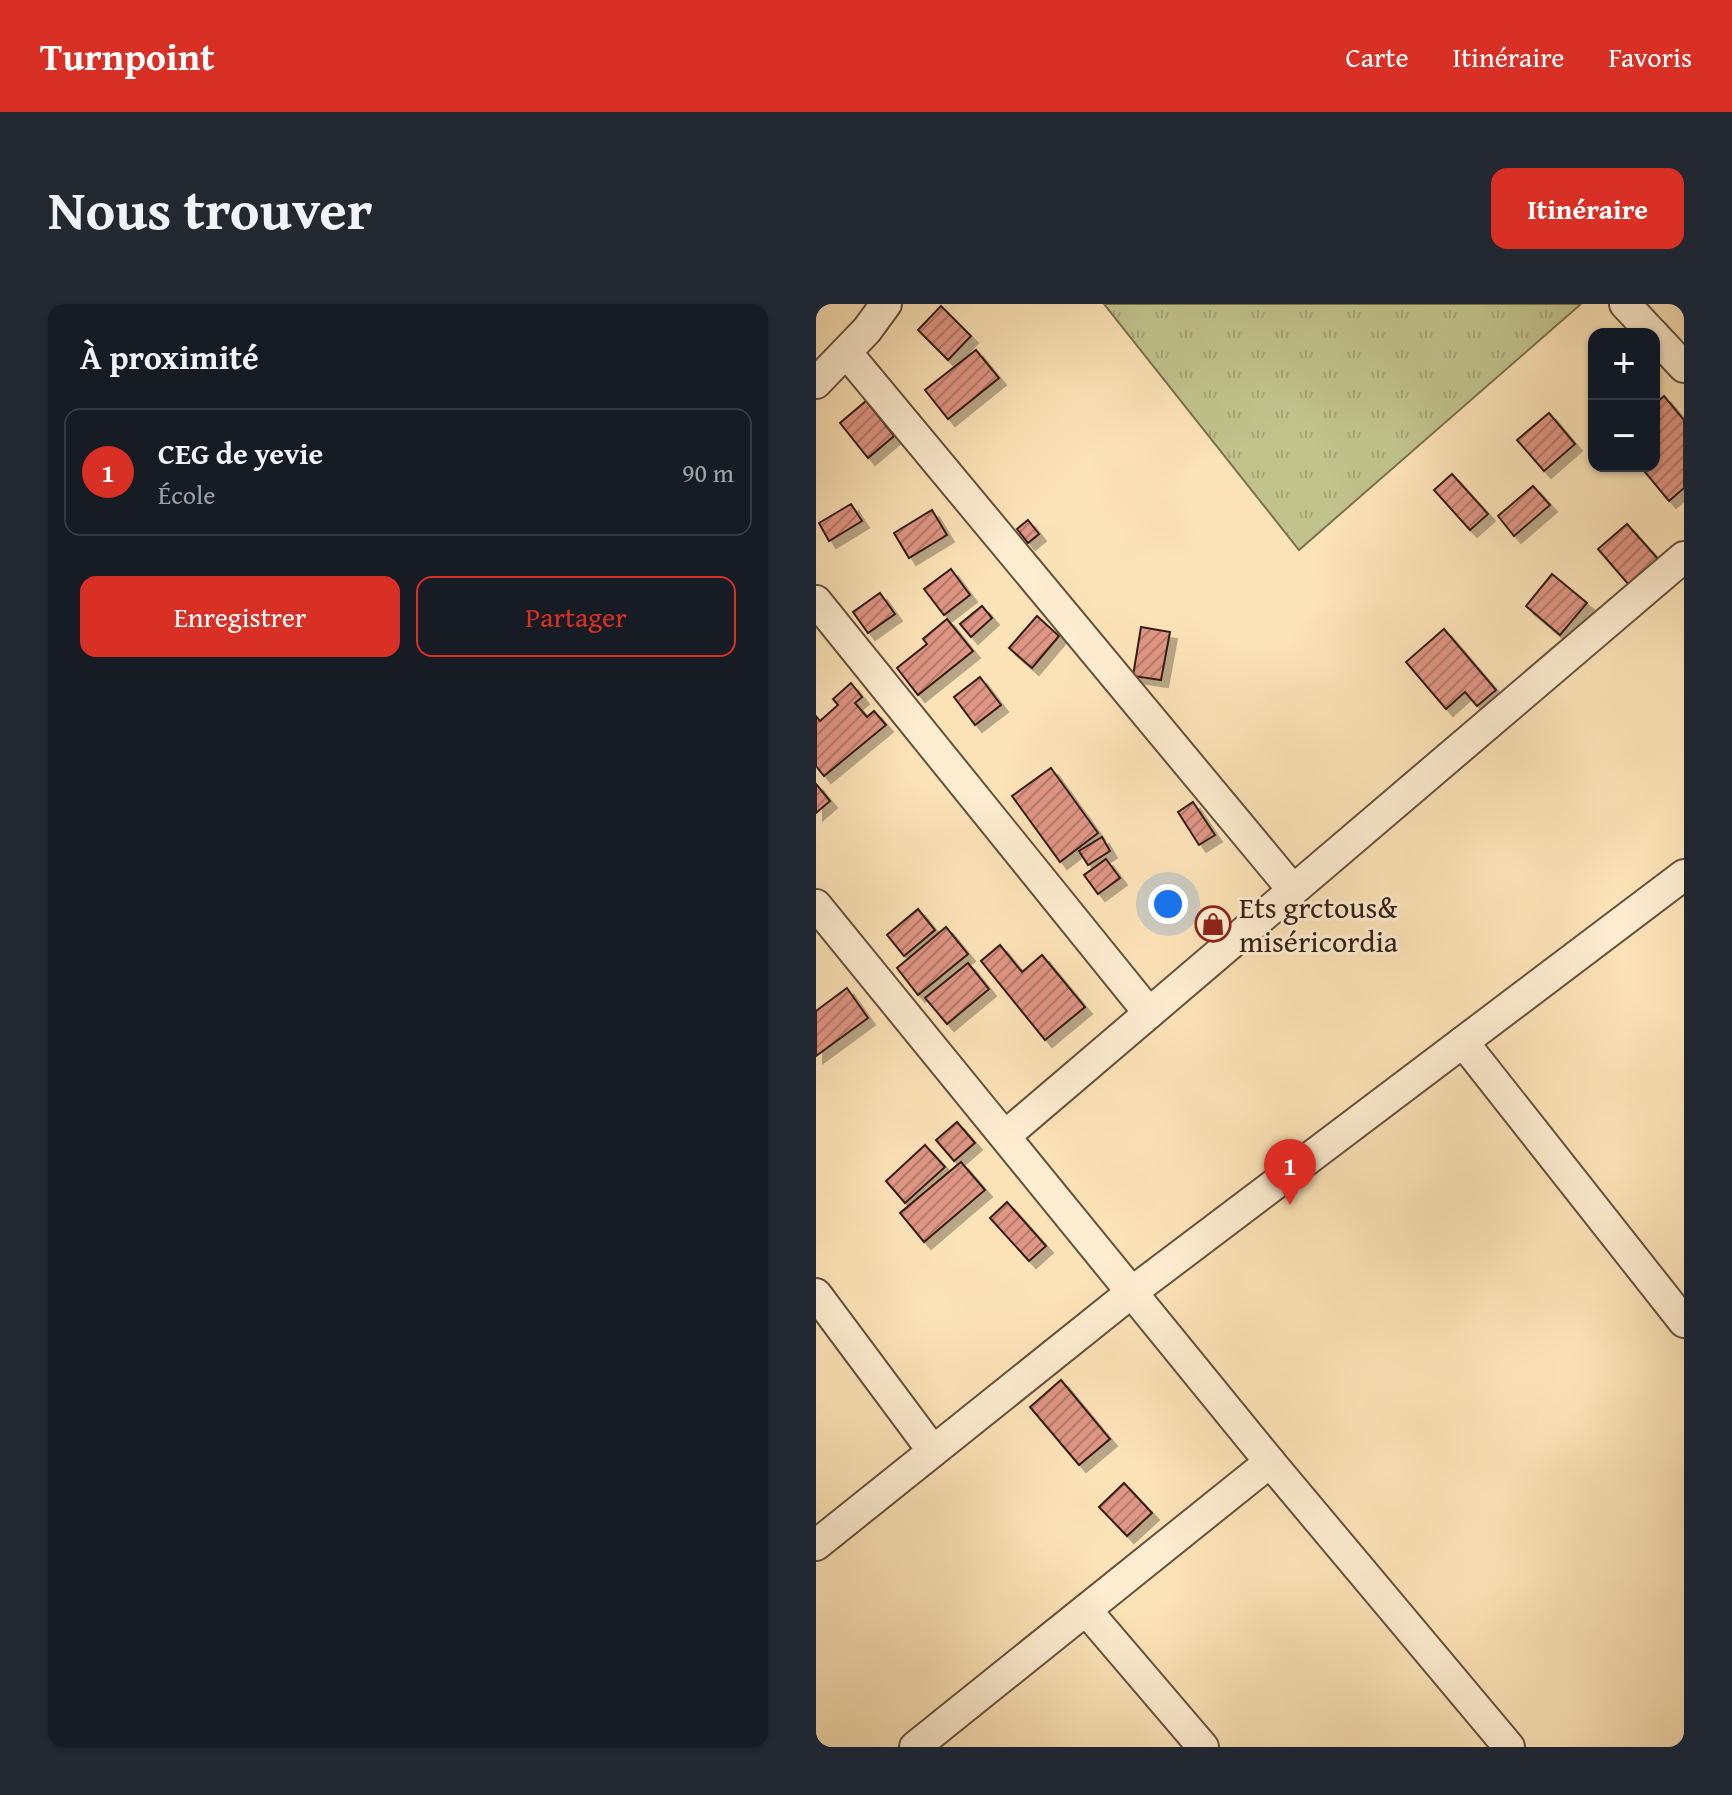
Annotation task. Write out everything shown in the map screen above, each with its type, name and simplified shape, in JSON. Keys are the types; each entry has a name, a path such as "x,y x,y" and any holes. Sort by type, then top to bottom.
{"street":[{"path":"816,383 867,330 886,304"},
{"path":"1625,304 1647,328"},
{"path":"1660,342 1684,367"},
{"path":"846,352 1293,890"},
{"path":"1005,1136 1684,557"},
{"path":"816,601 1149,1013"},
{"path":"816,1545 1132,1292 1683,877"},
{"path":"816,905 1270,1462 1509,1747"},
{"path":"1463,1042 1684,1322"},
{"path":"816,1294 933,1451"},
{"path":"925,1744 1270,1462"},
{"path":"1086,1610 1203,1747"}],"green space":[{"path":"1104,304 1581,304 1299,550"}],"building":[{"path":"941,306 971,336 948,360 918,330"},
{"path":"976,350 999,378 948,419 925,390"},
{"path":"1664,396 1684,420 1684,488 1669,501 1645,472 1660,472 1660,400"},
{"path":"866,401 894,436 868,458 840,423"},
{"path":"1549,413 1575,444 1544,471 1517,440"},
{"path":"1452,474 1488,514 1470,530 1434,490"},
{"path":"1533,486 1550,505 1514,536 1498,516"},
{"path":"851,504 862,521 829,541 819,523"},
{"path":"932,510 947,535 909,558 894,533"},
{"path":"1028,520 1039,534 1028,543 1017,529"},
{"path":"1627,524 1658,559 1629,585 1598,549"},
{"path":"951,569 970,595 944,615 924,589"},
{"path":"1552,574 1587,603 1560,635 1526,606"},
{"path":"880,593 895,614 868,633 853,612"},
{"path":"982,606 992,618 971,637 960,624"},
{"path":"1037,616 1059,636 1032,668 1009,648"},
{"path":"947,619 973,651 918,695 897,668 927,644 923,639"},
{"path":"1141,627 1170,632 1161,680 1133,676"},
{"path":"1444,629 1496,690 1477,706 1465,692 1446,709 1406,662"},
{"path":"980,677 1001,705 975,725 954,697"},
{"path":"851,683 862,697 855,703 867,717 874,711 886,725 824,776 816,766 816,716 820,721 838,705 833,699"},
{"path":"1051,768 1098,833 1060,862 1012,796"},
{"path":"816,784 830,801 816,813"},
{"path":"1193,802 1215,835 1199,845 1178,812"},
{"path":"1102,837 1110,851 1088,865 1079,851"},
{"path":"1106,859 1120,878 1098,894 1084,875"},
{"path":"918,909 935,930 904,956 887,935"},
{"path":"946,927 968,954 918,995 897,968"},
{"path":"1000,945 1022,972 1042,955 1085,1007 1045,1040 981,961"},
{"path":"968,963 989,989 947,1024 925,998"},
{"path":"847,988 868,1018 816,1056 816,1011"},
{"path":"957,1122 975,1143 954,1161 936,1140"},
{"path":"925,1145 945,1167 905,1203 886,1181"},
{"path":"961,1162 985,1190 924,1242 900,1213"},
{"path":"1007,1202 1046,1246 1029,1261 990,1218"},
{"path":"1061,1380 1110,1439 1079,1465 1030,1407"},
{"path":"1124,1483 1152,1513 1127,1536 1099,1507"}],"place":[{"name":"Ets grctous& miséricordia","path":"1213,924"},
{"name":"CEG de yevie","path":"1290,1205"}]}
